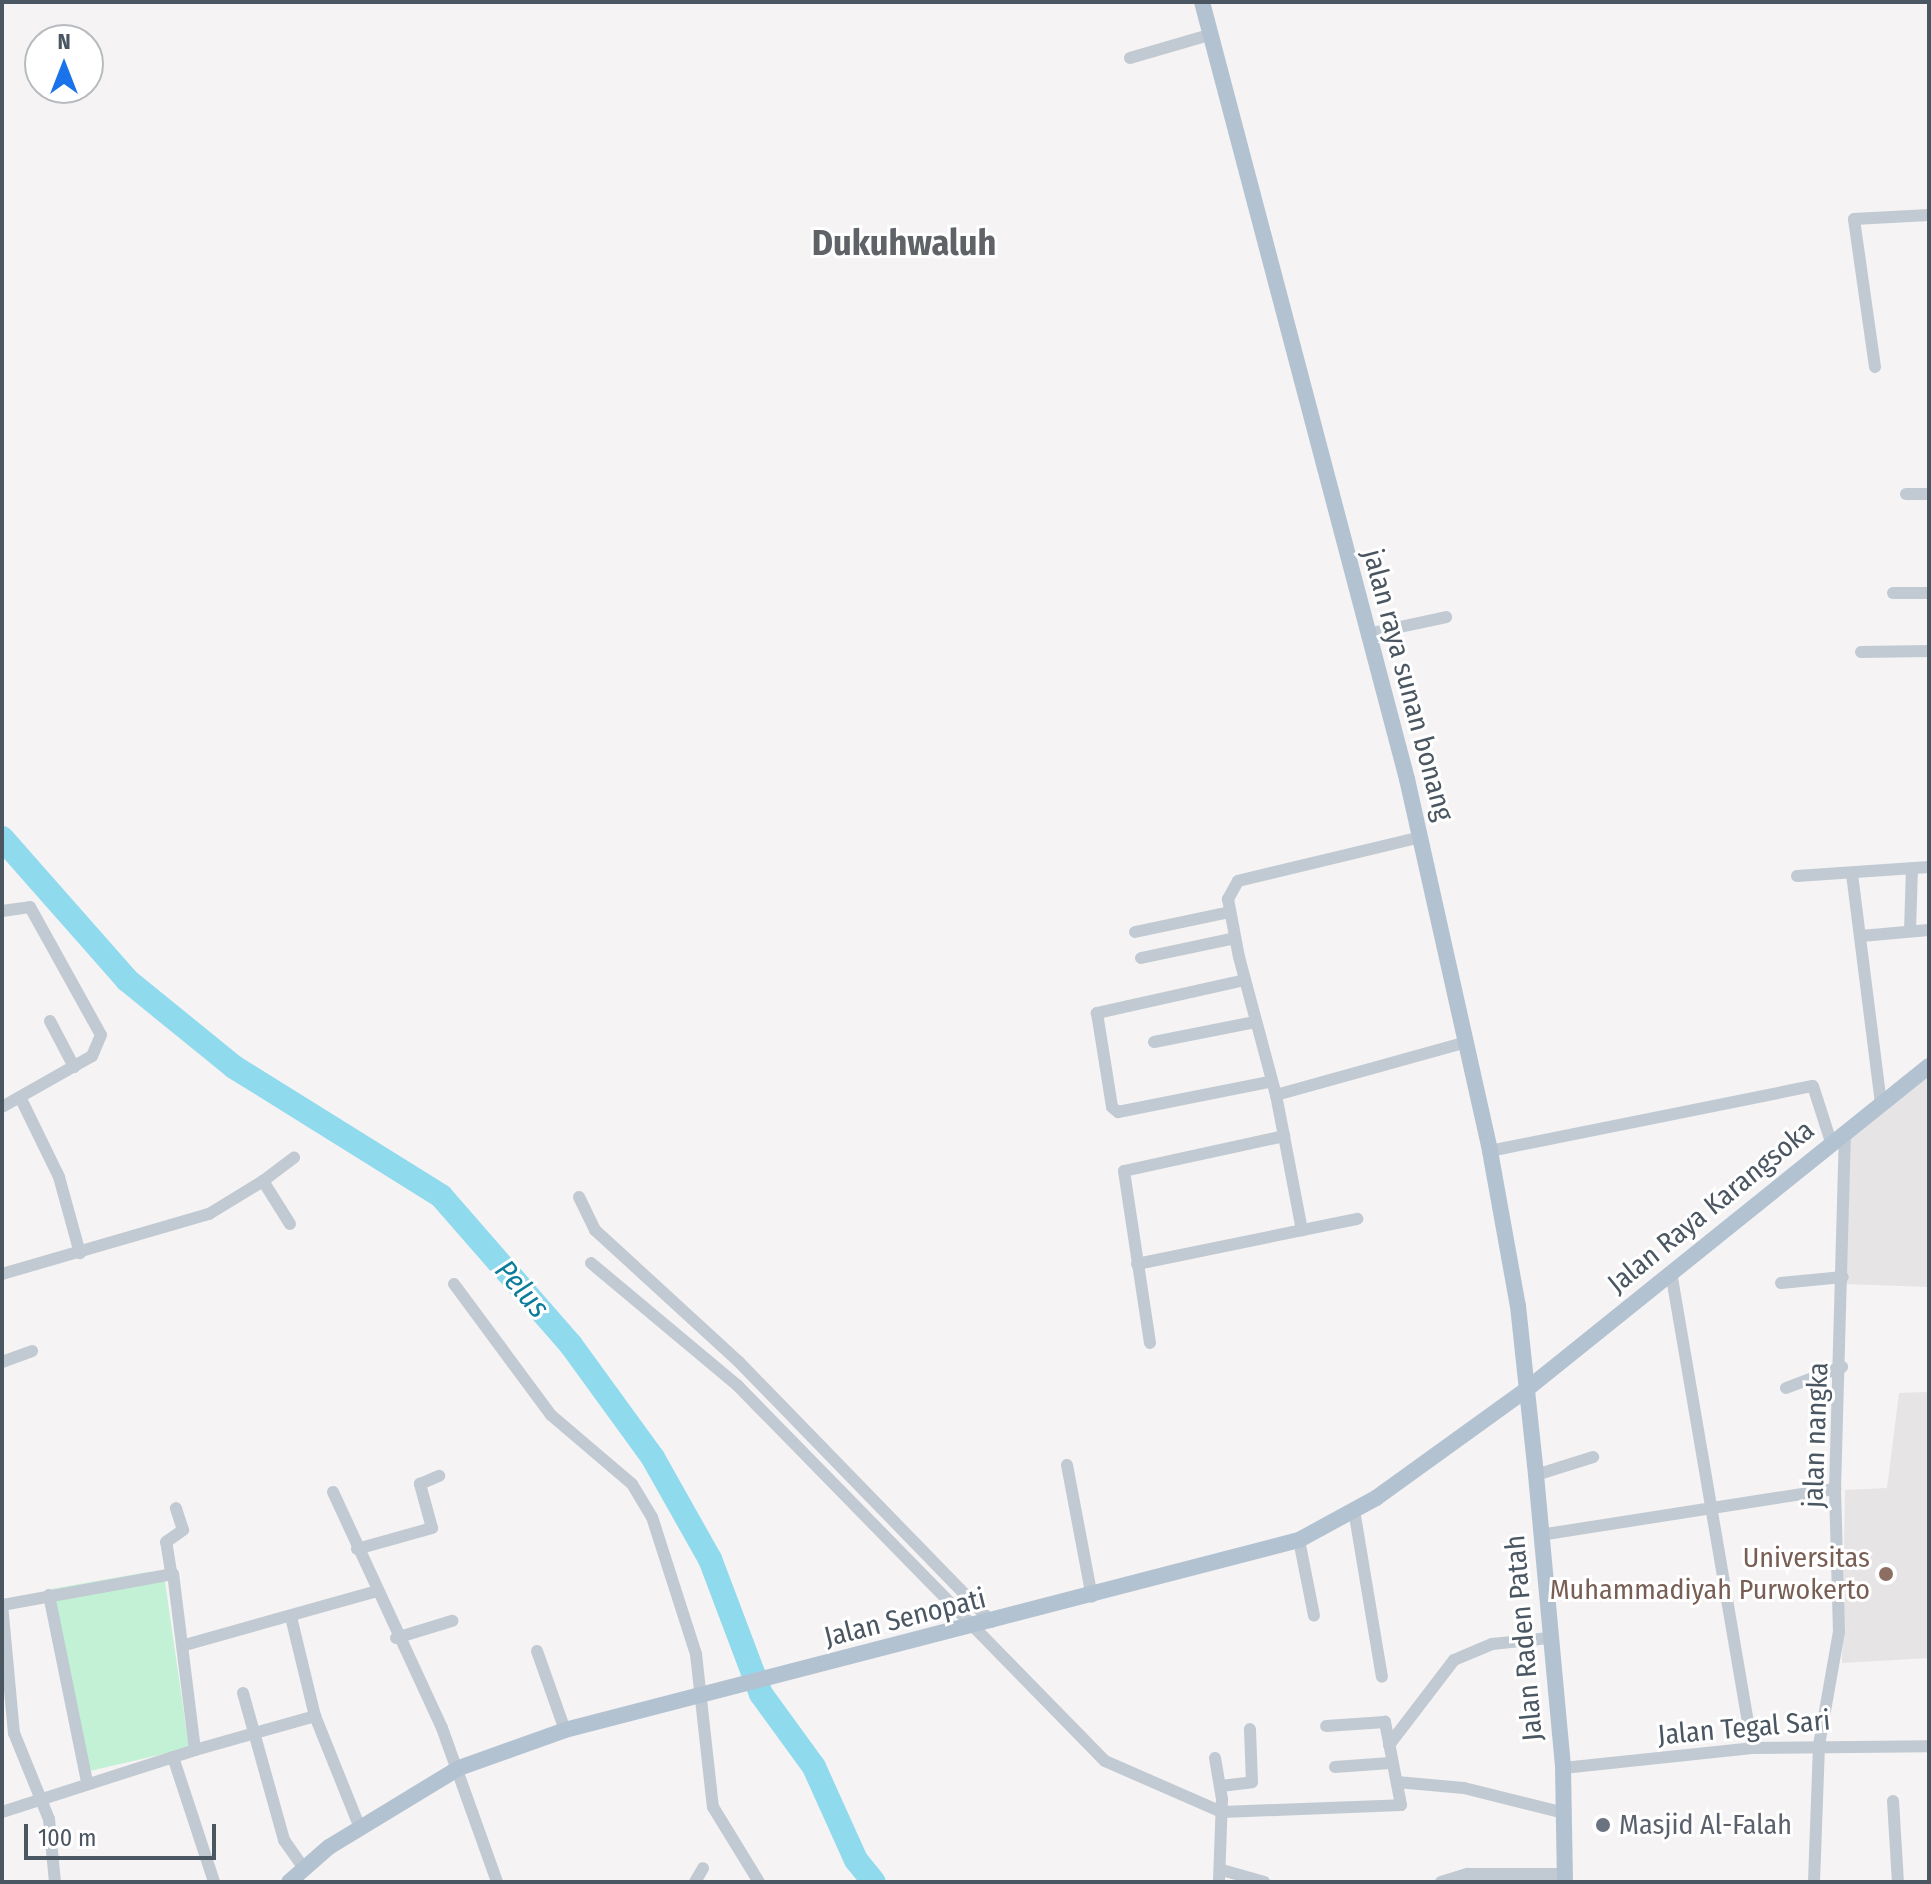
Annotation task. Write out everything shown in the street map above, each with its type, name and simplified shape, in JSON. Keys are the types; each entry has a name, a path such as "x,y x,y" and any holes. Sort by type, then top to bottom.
{"main road":[{"name":"jalan raya sunan bonang","path":"1202,2 1421,837 1490,1151 1527,1389"},
{"name":"Jalan Raya Karangsoka","path":"1527,1389 1929,1066"},
{"name":"Jalan Raden Patah","path":"1527,1389 1563,1768 1565,1878"},
{"name":"Jalan Senopati","path":"289,1882 360,1828 459,1768 565,1730 982,1626 1299,1540 1354,1510 1527,1389"}],"street":[{"path":"1130,58 1212,34"},
{"path":"1875,367 1854,219 1929,215"},
{"path":"1906,494 1929,494"},
{"path":"1893,593 1929,593"},
{"path":"1367,634 1446,617"},
{"path":"1861,652 1929,651"},
{"path":"1302,1230 1276,1095 1268,1082 1235,938 1228,891 1245,879 1421,837"},
{"path":"1797,876 1929,867"},
{"path":"1910,931 1912,869"},
{"path":"1852,874 1881,1102"},
{"path":"2,911 30,907 98,1025 98,1049 74,1067 2,1107"},
{"path":"1135,932 1230,912"},
{"path":"1861,936 1929,930"},
{"path":"1141,958 1235,938"},
{"path":"1245,980 1097,1013 1112,1107 1118,1112 1268,1082"},
{"path":"50,1021 74,1067"},
{"path":"1154,1042 1255,1022"},
{"path":"1276,1095 1467,1042"},
{"name":"jalan nangka","path":"1490,1151 1813,1086 1838,1137 1843,1277 1835,1489 1839,1647 1819,1745 1814,1882"},
{"path":"20,1097 59,1177 80,1253"},
{"path":"1150,1343 1125,1169 1284,1136"},
{"path":"2,1274 209,1214 294,1158"},
{"path":"263,1181 290,1224"},
{"path":"579,1197 595,1230 738,1361 1105,1761 1222,1797 1401,1805 1390,1763 1385,1722 1326,1726"},
{"path":"1137,1264 1357,1219"},
{"path":"591,1263 738,1386 982,1626"},
{"path":"1671,1272 1716,1511 1752,1748"},
{"path":"1781,1283 1843,1277"},
{"path":"454,1284 551,1415 642,1498 682,1603 699,1695 710,1796 759,1882"},
{"path":"2,1362 32,1351"},
{"path":"1786,1388 1842,1367"},
{"path":"1536,1475 1593,1457"},
{"path":"1067,1465 1092,1597"},
{"path":"357,1549 432,1528 420,1484 439,1476"},
{"path":"1540,1535 1716,1511 1835,1489"},
{"path":"333,1492 374,1592 459,1768 497,1882"},
{"path":"176,1508 183,1530 167,1541 185,1645 195,1750"},
{"path":"1354,1510 1382,1677"},
{"path":"1299,1540 1314,1616"},
{"path":"55,1882 49,1819 17,1744 3,1681 2,1604 171,1572"},
{"path":"185,1645 374,1592"},
{"path":"49,1595 87,1781"},
{"path":"291,1617 315,1716 360,1828"},
{"path":"396,1638 452,1621"},
{"path":"1389,1745 1454,1660 1492,1644 1549,1638"},
{"path":"537,1651 565,1730"},
{"path":"243,1693 284,1840 304,1869"},
{"path":"2,1812 87,1781 195,1750 257,1738 315,1716"},
{"path":"1222,1797 1252,1782 1250,1729"},
{"name":"Jalan Tegal Sari","path":"1563,1768 1752,1748 1929,1746"},
{"path":"173,1757 214,1882"},
{"path":"1215,1758 1222,1797 1221,1876 1255,1881"},
{"path":"1335,1767 1390,1763"},
{"path":"1397,1782 1464,1788 1564,1813"},
{"path":"1884,1882 1898,1881 1893,1801"},
{"path":"695,1882 703,1868"},
{"path":"1441,1882 1468,1874 1565,1878"}],"shaded area":[{"path":"1929,1069 1929,1287 1845,1284 1850,1134"},
{"name":"Universitas Muhammadiyah Purwokerto","path":"1929,1392 1929,1658 1842,1663 1845,1490 1887,1488 1899,1393"}],"green space":[{"path":"148,1572 164,1575 189,1748 81,1773 51,1589"}],"waterway":[{"name":"Pelus","path":"2,838 127,980 234,1067 441,1196 571,1345 653,1458 710,1559 761,1694 814,1767 856,1860 874,1882"}],"place":[{"name":"Universitas Muhammadiyah Purwokerto","path":"1886,1574"},
{"name":"Masjid Al-Falah","path":"1603,1825"}],"district":[{"name":"Dukuhwaluh","path":"904,244"}]}
